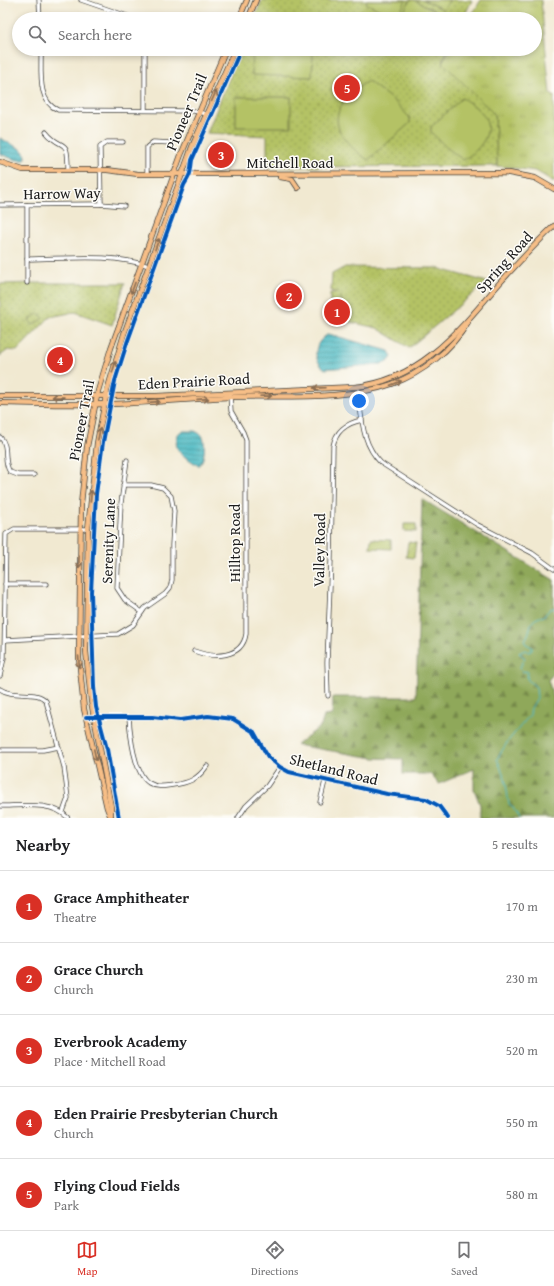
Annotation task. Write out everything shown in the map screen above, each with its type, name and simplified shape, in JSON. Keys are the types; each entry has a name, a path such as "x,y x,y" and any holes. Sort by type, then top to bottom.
{"main road":[{"path":"242,12 248,0"},
{"path":"251,12 256,0"},
{"name":"Pioneer Trail","path":"111,816 107,808 86,718 80,678 78,636 80,529 84,465 95,404 111,348 174,174 198,112 223,56"},
{"name":"Pioneer Trail","path":"111,816 111,807 88,677 86,636 88,529 93,470 104,404 119,350 182,174 206,114 232,56"},
{"name":"Mitchell Road","path":"0,162 23,170 99,170 147,174 268,175 509,173 535,178 554,189"},
{"path":"268,175 292,179 298,188"},
{"name":"Spring Road","path":"358,387 391,378 418,366 442,347 472,316 528,251 554,226"},
{"name":"Spring Road","path":"358,393 403,380 428,365 455,340 472,316"},
{"name":"Eden Prairie Road","path":"0,396 106,397 358,387"},
{"name":"Eden Prairie Road","path":"0,403 104,404 230,397 358,393"}],"street":[{"path":"39,0 40,12"},
{"path":"81,0 116,12"},
{"path":"41,56 43,96 53,108 63,111 145,110 198,112 206,114"},
{"path":"145,56 145,110"},
{"path":"46,132 52,139 65,145 67,148 68,170"},
{"path":"101,204 99,150 102,144 107,142 123,142"},
{"path":"147,174 147,147 153,142 172,143"},
{"name":"Harrow Way","path":"0,205 101,204 124,206"},
{"path":"27,205 27,283"},
{"path":"27,259 113,258 149,266"},
{"path":"358,387 367,445 381,463 476,524 532,553 554,569"},
{"name":"Hilltop Road","path":"194,651 205,655 230,654 236,652 245,643 246,440 244,432 230,411 229,391"},
{"name":"Valley Road","path":"328,696 327,663 331,555 332,446 338,433 345,426 362,420"},
{"path":"0,437 6,446 6,464 10,472 18,475 34,475"},
{"name":"Serenity Lane","path":"127,460 123,485 117,588 124,600 142,612"},
{"path":"5,640 114,635 123,632 133,625 150,604 165,594 171,583 174,506 167,491 157,486 123,485"},
{"path":"0,676 4,666 7,530 88,529"},
{"path":"5,584 46,584"},
{"path":"0,689 12,694 36,695 44,698 48,705 63,757 68,792 63,812"},
{"name":"Shetland Road","path":"86,718 158,717 180,720 202,716 215,716 239,720 254,732 268,757 280,767 297,775 387,794 426,799 439,806 448,818"},
{"path":"129,717 131,741 138,768 142,777 150,784 158,786 190,782 201,775 207,766"},
{"path":"0,750 43,750 59,747"},
{"path":"238,818 246,806 268,786 280,767"},
{"name":"Shetland Road","path":"320,802 325,781"},
{"path":"0,806 42,806 63,812 68,818"}],"green space":[{"path":"262,0 472,0 466,12 257,12"},
{"path":"367,0 406,0 400,12 383,12 366,3"},
{"path":"410,0 414,0 438,12 404,12"},
{"path":"424,0 449,0 444,10"},
{"path":"481,0 541,0 550,94 554,95 554,182 536,171 497,166 495,115 442,62 446,56 542,56 542,12 473,12"},
{"path":"238,56 445,56 442,62 495,115 497,166 267,167 267,136 207,133"},
{"path":"253,56 313,56 312,77 252,75"},
{"path":"368,81 394,101 410,118 410,123 368,160 345,140 339,130 337,120 339,110 345,101 354,91"},
{"path":"236,97 291,97 291,127 236,127"},
{"path":"462,98 480,111 485,118 487,125 485,139 481,145 463,160 446,147 431,132 431,127"},
{"path":"345,267 437,268 487,282 409,348 377,328 341,320 344,314 341,296 340,303 330,303 330,293 339,293 331,291 332,274"},
{"path":"125,283 112,325 75,312 50,317 17,351 8,350 0,356 0,284"},
{"path":"39,313 43,318 33,325 29,320"},
{"path":"422,499 554,580 554,673 548,680 554,699 554,818 480,818 480,805 474,789 474,769 439,784 430,774 403,774 403,759 374,758 296,745 321,726 324,716 332,715 333,697 416,697"},
{"path":"404,524 416,524 416,532 404,531"},
{"path":"371,539 391,540 391,549 370,548"},
{"path":"408,542 416,543 414,558 406,557"}],"water":[{"path":"0,138 21,149 26,155 25,160 17,160 0,154"},
{"path":"329,334 389,351 392,357 389,361 382,364 325,369 318,360 316,350 320,341"},
{"path":"182,431 195,431 202,435 204,450 200,465 197,465 185,457 179,451 176,443 178,434"}],"waterway":[{"path":"519,818 512,806 509,804 505,778 497,759 508,741 530,715 531,708 537,698 536,687 527,679 528,672 522,671 520,667 525,658 519,653 525,650 529,652 532,650 532,647 524,641 532,623 534,620 544,616 550,609 554,608"}],"cycle path":[{"path":"119,818 107,749 96,707 94,687 91,592 96,494 103,442 115,381 127,343 184,185 190,175 192,160 238,56"},
{"path":"86,717 152,717 180,720 208,716 233,719 254,732 268,757 289,772 387,794 426,799 439,806 448,818"}],"place":[{"name":"Flying Cloud Fields","path":"347,88"},
{"name":"Everbrook Academy","path":"221,155"},
{"name":"Grace Church","path":"289,296"},
{"name":"Grace Amphitheater","path":"337,312"},
{"name":"Eden Prairie Presbyterian Church","path":"60,360"}]}
